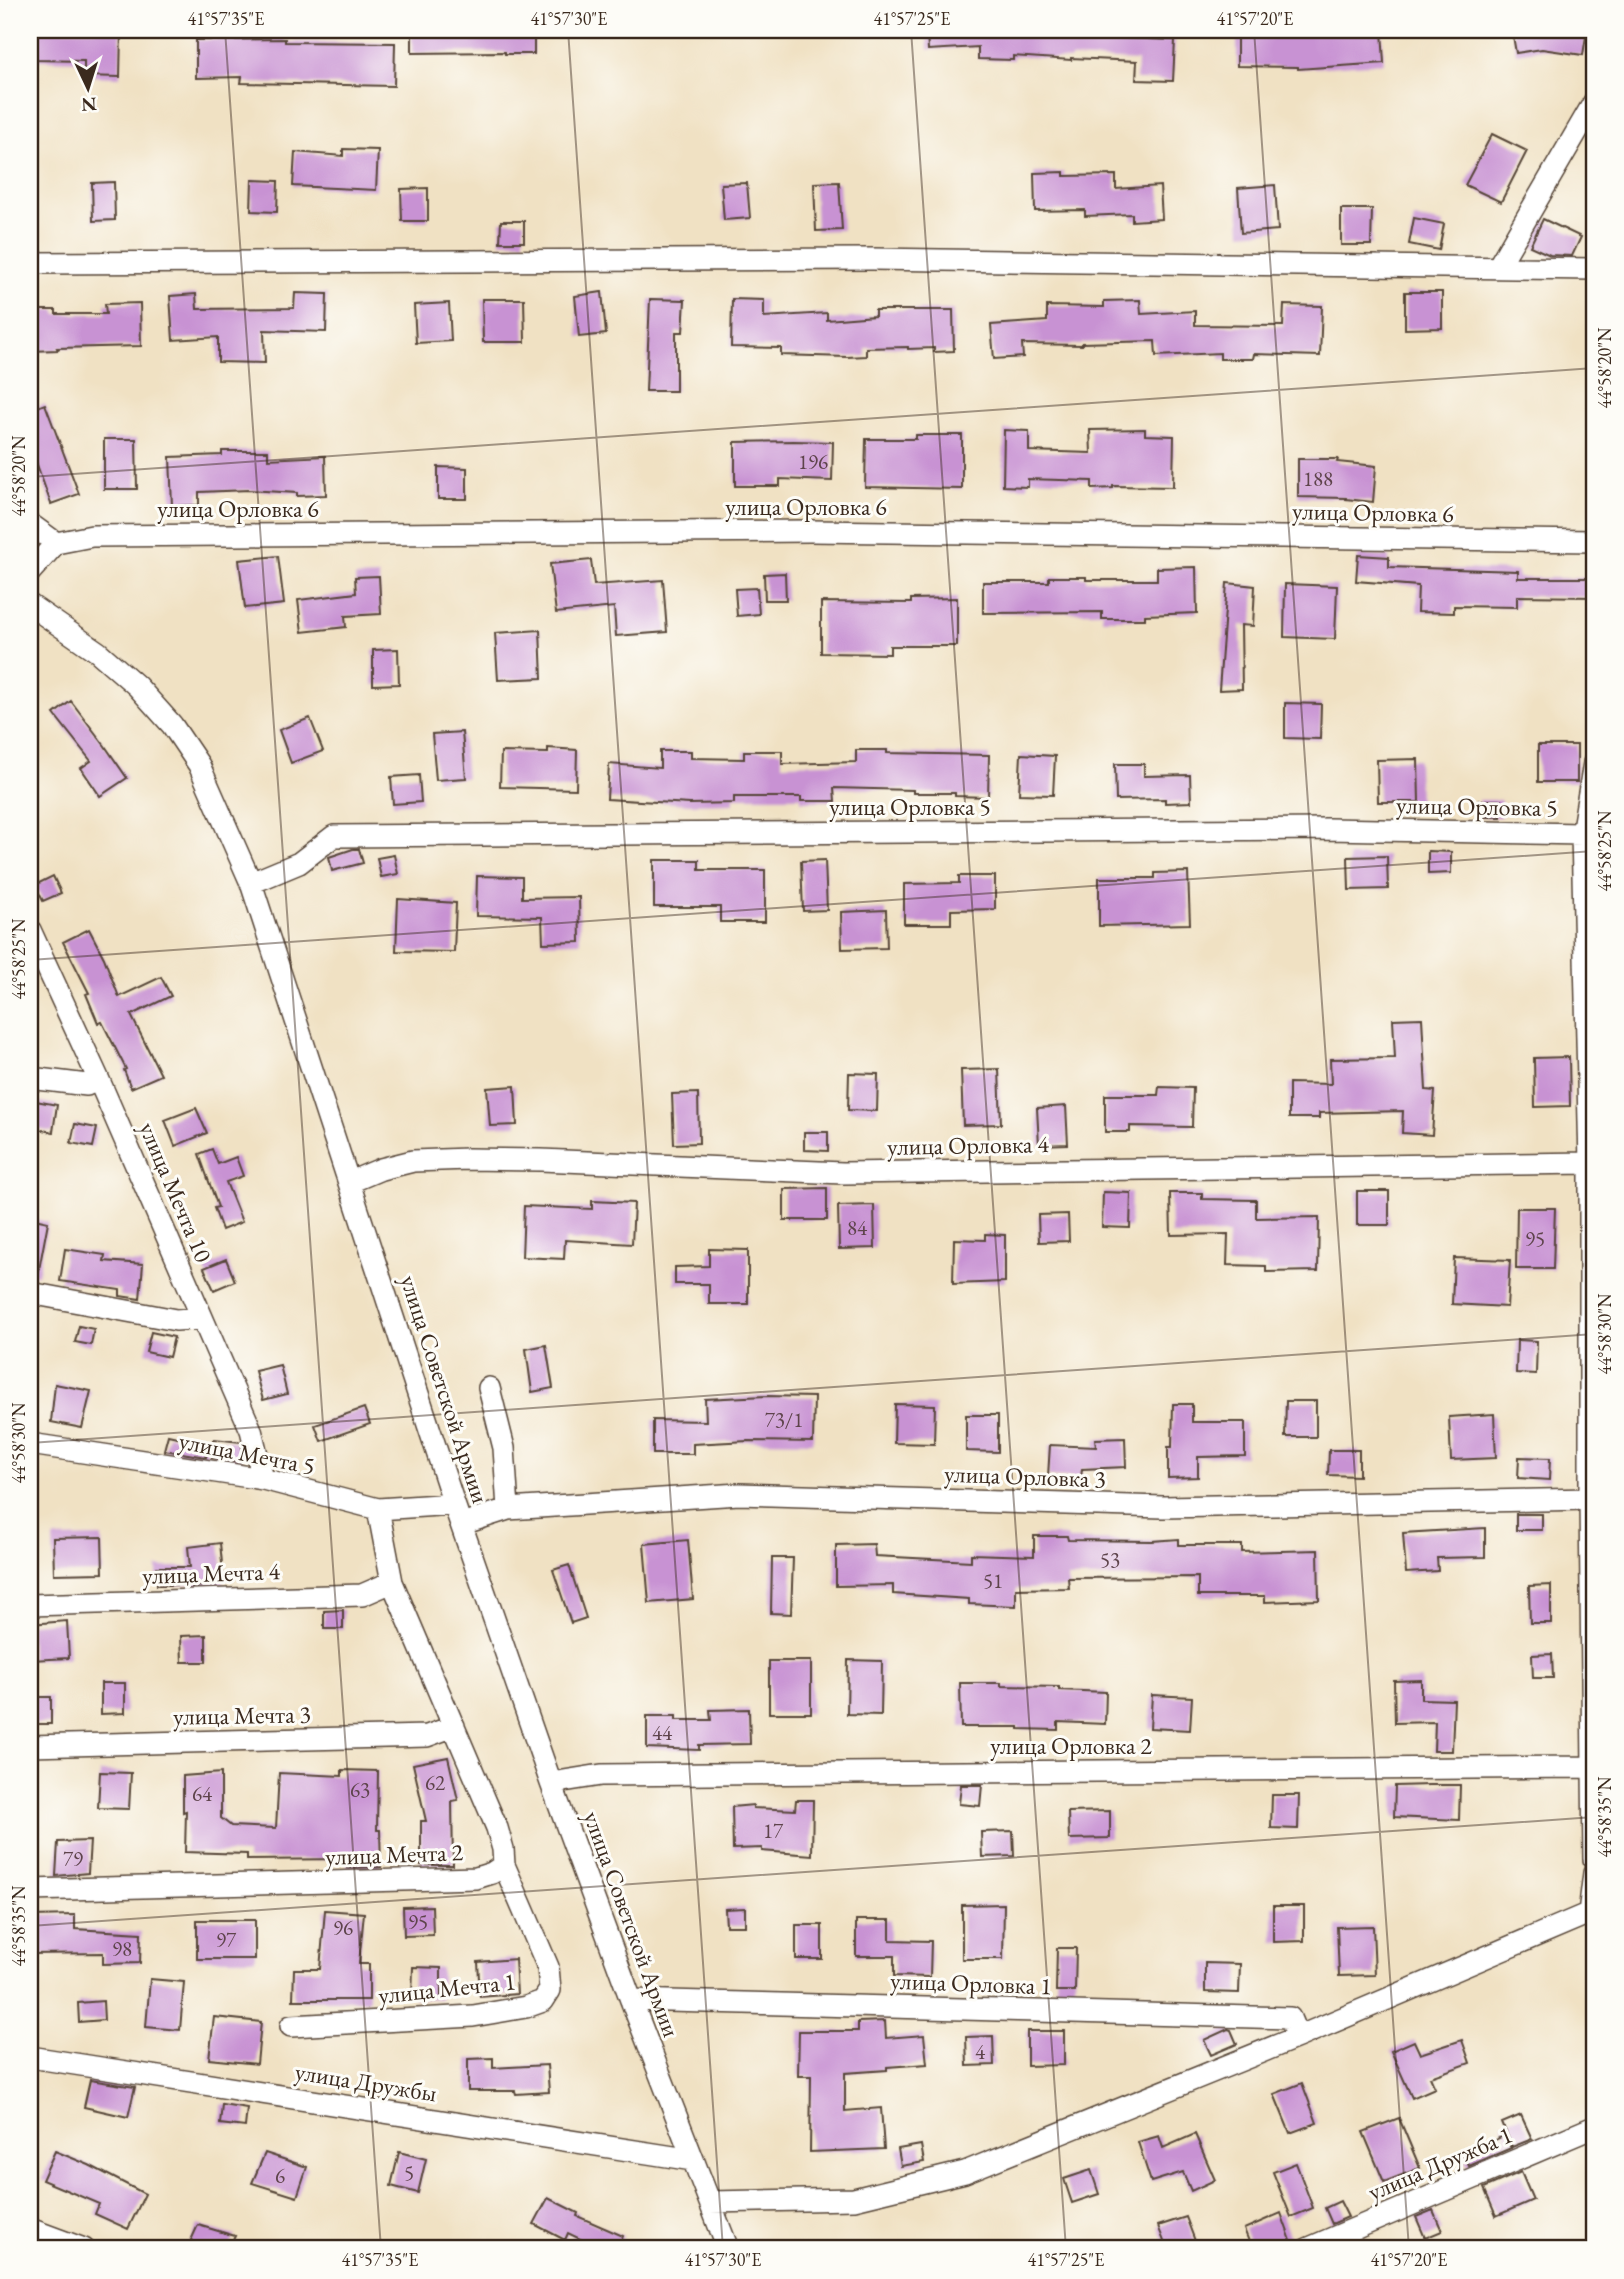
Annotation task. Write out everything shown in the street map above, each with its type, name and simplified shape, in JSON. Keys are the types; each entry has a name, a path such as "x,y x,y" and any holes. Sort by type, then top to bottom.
{"street":[{"path":"1498,267 1594,102"},
{"path":"30,263 873,259 1594,269"},
{"path":"30,524 56,543 30,572"},
{"name":"улица Орловка 6","path":"56,543 92,536 796,531 1594,541"},
{"name":"улица Советской Армии","path":"30,605 98,652 137,687 172,725 199,765 251,883 458,1514 551,1783 631,2000 728,2249"},
{"path":"1594,763 1582,834 1590,1163 1594,1859"},
{"name":"улица Орловка 5","path":"251,883 299,863 334,836 1314,829 1582,834"},
{"name":"улица Мечта 10","path":"30,930 98,1078 251,1430 263,1479"},
{"path":"30,1078 87,1085 98,1078"},
{"name":"улица Орловка 4","path":"350,1182 381,1168 413,1161 468,1159 843,1173 1590,1163"},
{"path":"30,1293 176,1320 202,1318"},
{"path":"489,1388 504,1448 508,1509"},
{"name":"улица Мечта 5","path":"30,1444 263,1479 378,1509 458,1514"},
{"name":"улица Орловка 3","path":"458,1514 739,1494 1163,1507 1590,1499"},
{"name":"улица Мечта 2","path":"30,1890 476,1878 492,1873 504,1865 497,1828 392,1582 378,1509"},
{"name":"улица Мечта 4","path":"30,1605 362,1595 392,1582"},
{"name":"улица Мечта 3","path":"30,1746 427,1736 454,1726"},
{"name":"улица Орловка 2","path":"551,1783 601,1775 1592,1767"},
{"name":"улица Мечта 1","path":"291,2026 473,2016 526,2007 543,2001 550,1990 548,1967 504,1865"},
{"path":"710,2202 854,2199 965,2172 1592,1912 1594,1873"},
{"name":"улица Орловка 1","path":"631,2000 1290,2018 1298,2036"},
{"name":"улица Дружбы","path":"30,2057 693,2160"},
{"name":"улица Дружба 1","path":"1307,2249 1594,2127"},
{"path":"30,2229 84,2249"}],"building":[{"path":"35,30 121,30 120,77 84,76 84,61 35,60"},
{"path":"412,30 534,30 534,54 412,53"},
{"path":"927,30 1121,30 1120,38 1175,40 1173,81 1136,80 1137,61 1013,56 1013,60 978,59 978,47 928,50"},
{"path":"1237,30 1382,30 1384,63 1298,69 1237,66"},
{"path":"1512,30 1587,30 1583,55 1542,49 1516,53"},
{"path":"285,39 285,42 395,43 394,86 241,83 242,77 196,78 196,40"},
{"path":"1492,134 1527,151 1501,202 1465,185"},
{"path":"343,149 378,150 376,190 293,186 295,152 343,156"},
{"path":"1064,172 1064,176 1116,175 1116,189 1160,186 1162,219 1132,221 1132,214 1085,216 1085,210 1035,211 1034,173"},
{"path":"252,180 278,181 277,212 251,211"},
{"path":"114,182 115,220 93,221 92,183"},
{"path":"839,182 842,230 816,231 814,183"},
{"path":"747,183 750,218 724,220 721,184"},
{"path":"1275,185 1278,230 1241,233 1238,188"},
{"path":"428,188 428,221 402,221 401,189"},
{"path":"1341,209 1372,209 1371,245 1341,245"},
{"path":"1414,218 1444,224 1439,250 1409,244"},
{"path":"1543,219 1581,237 1572,256 1550,255 1530,246"},
{"path":"501,221 524,221 524,242 500,242"},
{"path":"602,292 606,334 579,337 575,296"},
{"path":"1405,292 1442,292 1442,328 1405,329"},
{"path":"295,293 327,294 326,332 264,330 265,363 218,362 218,337 173,340 170,296 196,294 197,309 294,308"},
{"path":"482,299 524,299 525,342 483,342"},
{"path":"650,299 685,300 683,332 676,332 676,391 646,391"},
{"path":"732,299 764,300 764,317 827,313 827,320 875,316 875,310 953,310 954,351 934,352 934,348 908,347 866,348 866,356 847,357 781,355 781,348 731,347"},
{"path":"1140,300 1141,314 1195,311 1195,325 1283,326 1284,305 1322,306 1320,356 1254,354 1253,359 1220,359 1220,353 1156,356 1155,341 1082,345 1022,344 1023,357 994,359 991,325 1047,321 1047,306 1104,307 1104,301"},
{"path":"140,303 141,346 30,351 30,334 37,334 36,310 56,310 56,314 106,314 105,304"},
{"path":"449,303 451,341 416,343 414,305"},
{"path":"45,404 79,494 51,504 30,445 30,410"},
{"path":"1145,429 1145,435 1174,436 1173,487 1113,486 1092,489 1092,481 1028,479 1028,487 1003,486 1004,430 1029,431 1029,451 1091,453 1090,430"},
{"path":"916,435 962,435 962,489 865,487 866,439 916,439"},
{"path":"104,439 136,439 137,489 104,489"},
{"path":"735,442 833,442 832,481 780,479 780,486 735,486"},
{"path":"222,451 268,451 268,459 325,456 326,495 297,496 297,493 249,490 199,492 199,505 172,506 170,457 222,455"},
{"path":"1298,459 1338,459 1337,462 1376,466 1373,502 1346,498 1298,497"},
{"path":"438,467 467,468 467,499 438,499"},
{"path":"1358,555 1389,557 1389,567 1518,571 1518,578 1594,578 1594,597 1517,596 1517,607 1454,606 1454,613 1417,612 1418,586 1356,581"},
{"path":"278,556 284,604 245,608 239,560"},
{"path":"591,560 594,585 663,580 667,632 616,636 614,607 556,613 550,564"},
{"path":"1196,567 1197,613 1145,615 1145,619 1102,619 1102,612 983,613 983,582 1049,582 1049,577 1157,580 1157,568"},
{"path":"785,573 786,600 765,600 764,574"},
{"path":"379,576 381,614 345,616 346,627 302,632 298,600 356,593 355,577"},
{"path":"1227,583 1255,586 1253,626 1241,625 1242,689 1219,690"},
{"path":"1285,584 1337,586 1335,639 1284,637"},
{"path":"757,588 759,614 737,616 735,589"},
{"path":"957,598 957,646 890,646 890,654 821,653 821,602 911,603 911,599"},
{"path":"540,630 542,678 498,680 495,633"},
{"path":"398,649 399,684 373,685 373,650"},
{"path":"71,701 127,778 100,796 81,768 91,761 54,714"},
{"path":"1285,703 1321,704 1320,739 1285,738"},
{"path":"310,718 323,751 291,763 279,730"},
{"path":"462,732 466,778 436,780 432,734"},
{"path":"1538,745 1577,745 1577,782 1538,782"},
{"path":"548,748 577,750 576,789 500,787 501,752 548,753"},
{"path":"856,750 989,755 988,797 955,796 955,793 913,793 913,790 834,788 835,801 801,801 801,797 734,797 734,803 690,804 607,799 609,764 660,768 660,751 691,751 691,758 744,759 744,751 782,751 782,764 856,762"},
{"path":"1021,754 1055,756 1053,795 1019,794"},
{"path":"1418,759 1419,802 1378,802 1377,760"},
{"path":"1115,764 1144,764 1144,776 1190,775 1191,802 1165,803 1165,799 1116,800"},
{"path":"419,775 421,802 393,804 391,777"},
{"path":"1479,800 1501,800 1501,817 1479,817"},
{"path":"359,849 363,863 332,871 329,857"},
{"path":"1428,851 1451,852 1451,873 1428,874"},
{"path":"394,855 398,874 381,877 377,858"},
{"path":"1387,856 1388,889 1349,890 1348,857"},
{"path":"654,860 699,860 699,870 765,870 765,922 720,922 720,907 654,907"},
{"path":"825,860 827,910 803,911 801,861"},
{"path":"1188,872 1190,924 1099,926 1099,878 1155,878 1155,873"},
{"path":"53,876 61,893 43,901 35,885"},
{"path":"477,876 522,877 522,898 579,897 580,942 543,943 542,917 476,916"},
{"path":"959,876 995,876 995,909 951,910 951,924 904,924 904,884 959,883"},
{"path":"398,899 456,903 454,952 396,951"},
{"path":"886,910 887,948 842,949 841,912"},
{"path":"89,929 119,997 161,977 171,996 131,1015 161,1075 131,1088 124,1070 126,1069 102,1022 98,1023 86,994 89,993 63,942"},
{"path":"1422,1018 1426,1090 1435,1091 1432,1135 1402,1133 1403,1111 1319,1113 1319,1118 1289,1118 1289,1083 1331,1084 1330,1059 1395,1058 1393,1019"},
{"path":"1569,1057 1570,1106 1535,1107 1534,1058"},
{"path":"999,1069 1001,1124 963,1125 961,1070"},
{"path":"849,1073 878,1074 877,1111 848,1110"},
{"path":"515,1086 517,1125 490,1126 487,1088"},
{"path":"1159,1087 1193,1088 1192,1127 1130,1126 1130,1132 1105,1132 1105,1095 1158,1095"},
{"path":"698,1093 699,1143 674,1144 672,1094"},
{"path":"36,1101 57,1105 53,1132 31,1128"},
{"path":"1066,1106 1068,1144 1039,1145 1037,1108"},
{"path":"196,1108 207,1133 175,1146 165,1120"},
{"path":"75,1124 97,1128 93,1147 71,1143"},
{"path":"804,1132 828,1132 828,1151 804,1150"},
{"path":"212,1149 218,1164 236,1157 243,1176 226,1182 242,1222 222,1230 214,1208 218,1207 199,1154"},
{"path":"827,1188 827,1220 784,1220 784,1189"},
{"path":"1357,1191 1389,1191 1389,1225 1357,1225"},
{"path":"1103,1192 1131,1193 1130,1228 1102,1227"},
{"path":"1170,1193 1202,1193 1202,1199 1256,1200 1256,1218 1319,1217 1318,1271 1266,1272 1266,1266 1227,1265 1228,1234 1171,1235"},
{"path":"592,1201 634,1203 632,1244 565,1240 564,1259 522,1257 524,1206 592,1209"},
{"path":"874,1205 875,1248 839,1249 838,1206"},
{"path":"1517,1208 1555,1208 1553,1269 1516,1269"},
{"path":"1068,1214 1069,1241 1039,1242 1038,1215"},
{"path":"30,1218 48,1222 38,1275 30,1274"},
{"path":"985,1234 1005,1235 1005,1282 953,1284 954,1239 985,1240"},
{"path":"65,1249 105,1255 104,1261 143,1264 140,1299 120,1296 120,1290 60,1281"},
{"path":"709,1249 748,1250 748,1304 709,1304 709,1284 675,1284 675,1267 709,1266"},
{"path":"1454,1258 1510,1260 1507,1307 1452,1304"},
{"path":"226,1259 235,1281 214,1290 204,1268"},
{"path":"79,1326 94,1329 91,1345 75,1342"},
{"path":"151,1332 174,1337 169,1357 146,1352"},
{"path":"1517,1340 1537,1341 1536,1374 1516,1373"},
{"path":"546,1345 553,1388 532,1392 526,1349"},
{"path":"280,1365 287,1394 263,1400 255,1371"},
{"path":"55,1384 91,1391 82,1428 51,1422"},
{"path":"814,1397 813,1442 693,1444 693,1454 653,1454 653,1420 706,1421 705,1399"},
{"path":"1286,1401 1316,1401 1316,1437 1285,1437"},
{"path":"895,1404 935,1405 934,1444 894,1443"},
{"path":"1173,1404 1192,1404 1192,1422 1245,1422 1245,1456 1198,1457 1198,1477 1168,1478"},
{"path":"364,1408 370,1424 321,1441 315,1425"},
{"path":"1494,1414 1496,1458 1451,1460 1449,1417"},
{"path":"966,1415 998,1415 998,1452 966,1451"},
{"path":"168,1435 209,1444 206,1457 164,1450"},
{"path":"1125,1438 1126,1467 1082,1469 1081,1478 1048,1476 1050,1445 1096,1447 1095,1439"},
{"path":"214,1439 241,1442 241,1462 212,1458"},
{"path":"1329,1450 1359,1450 1359,1476 1328,1475"},
{"path":"1519,1457 1550,1458 1549,1480 1518,1478"},
{"path":"1516,1514 1542,1514 1542,1530 1516,1530"},
{"path":"1485,1528 1485,1557 1437,1558 1438,1571 1406,1573 1403,1533"},
{"path":"1034,1536 1067,1536 1068,1540 1179,1539 1179,1545 1242,1545 1242,1552 1318,1550 1319,1600 1265,1602 1265,1596 1198,1596 1198,1577 1068,1578 1069,1588 1016,1589 1016,1606 969,1604 969,1599 893,1594 893,1585 836,1586 836,1545 874,1544 875,1556 971,1561 971,1554 1034,1556"},
{"path":"102,1537 103,1573 54,1574 53,1538"},
{"path":"688,1540 693,1599 649,1603 644,1544"},
{"path":"220,1543 224,1583 192,1587 157,1585 157,1567 190,1567 188,1547"},
{"path":"772,1558 793,1558 791,1614 771,1613"},
{"path":"569,1565 586,1618 571,1623 553,1570"},
{"path":"1551,1585 1551,1623 1530,1623 1529,1586"},
{"path":"343,1610 343,1629 324,1629 324,1611"},
{"path":"67,1621 69,1658 31,1660 30,1624"},
{"path":"206,1635 206,1662 182,1662 181,1636"},
{"path":"1552,1654 1553,1678 1533,1678 1532,1655"},
{"path":"848,1660 882,1661 881,1715 847,1714"},
{"path":"769,1661 811,1661 811,1713 769,1713"},
{"path":"1421,1680 1421,1699 1454,1700 1452,1751 1434,1751 1435,1722 1395,1723 1394,1681"},
{"path":"101,1683 125,1683 125,1713 101,1714"},
{"path":"960,1683 1001,1683 1001,1686 1059,1687 1059,1690 1106,1692 1105,1724 1058,1722 1058,1730 961,1727"},
{"path":"1152,1695 1192,1697 1190,1730 1150,1728"},
{"path":"30,1697 51,1697 51,1724 30,1724"},
{"path":"749,1709 750,1744 699,1745 699,1750 647,1748 647,1716 676,1716 676,1720 711,1720 710,1710"},
{"path":"448,1757 458,1800 452,1801 453,1865 421,1865 421,1821 426,1821 413,1764"},
{"path":"342,1770 378,1771 377,1830 380,1830 381,1867 347,1868 347,1859 247,1860 247,1854 185,1852 183,1776 221,1773 221,1818 231,1826 276,1828 279,1773 342,1776"},
{"path":"100,1772 131,1773 129,1809 98,1808"},
{"path":"961,1785 982,1785 980,1806 959,1804"},
{"path":"1460,1785 1459,1820 1394,1817 1395,1786"},
{"path":"1272,1795 1299,1795 1298,1829 1271,1828"},
{"path":"796,1800 813,1800 812,1855 762,1851 762,1848 733,1849 732,1807 753,1805 753,1808 795,1810"},
{"path":"1110,1811 1110,1838 1069,1839 1068,1812"},
{"path":"1013,1831 1014,1856 982,1857 981,1832"},
{"path":"90,1841 88,1873 56,1876 58,1842"},
{"path":"1004,1904 1003,1959 962,1959 962,1905"},
{"path":"432,1906 433,1935 404,1936 403,1907"},
{"path":"1273,1906 1304,1906 1304,1941 1273,1942"},
{"path":"745,1908 745,1926 726,1926 725,1909"},
{"path":"325,1910 364,1913 359,1964 369,1964 369,2000 293,2000 294,1969 320,1969"},
{"path":"75,1915 75,1929 141,1933 140,1963 103,1964 103,1953 30,1954 30,1916"},
{"path":"197,1920 255,1920 255,1959 197,1959"},
{"path":"856,1920 890,1920 890,1940 931,1941 930,1977 894,1976 894,1956 856,1956"},
{"path":"796,1925 822,1925 822,1959 796,1959"},
{"path":"1373,1926 1375,1975 1339,1976 1337,1927"},
{"path":"1057,1948 1076,1948 1075,1991 1056,1991"},
{"path":"515,1959 517,1994 480,1997 478,1962"},
{"path":"1205,1963 1240,1964 1239,1993 1205,1992"},
{"path":"413,1967 441,1968 441,1999 412,1998"},
{"path":"150,1979 184,1982 180,2030 146,2027"},
{"path":"103,2001 104,2020 79,2022 78,2003"},
{"path":"214,2017 261,2022 257,2064 209,2059"},
{"path":"885,2021 886,2038 924,2035 927,2064 845,2073 845,2111 881,2108 884,2149 810,2152 811,2076 798,2076 799,2031 858,2031 858,2022"},
{"path":"1228,2029 1237,2044 1211,2055 1204,2040"},
{"path":"1027,2031 1064,2031 1064,2065 1027,2066"},
{"path":"993,2036 994,2065 967,2066 966,2037"},
{"path":"1462,2040 1470,2063 1430,2077 1435,2088 1412,2098 1391,2051 1414,2041 1420,2054"},
{"path":"493,2058 493,2068 547,2065 549,2092 516,2094 515,2091 468,2091 468,2059"},
{"path":"90,2080 135,2087 128,2117 84,2107"},
{"path":"1302,2083 1317,2123 1290,2133 1274,2094"},
{"path":"222,2104 247,2108 245,2127 220,2124"},
{"path":"1521,2115 1532,2139 1512,2147 1502,2123"},
{"path":"1399,2118 1420,2168 1384,2182 1363,2132"},
{"path":"1195,2134 1215,2180 1191,2191 1183,2172 1151,2182 1138,2142 1159,2136 1163,2148"},
{"path":"1505,2135 1511,2148 1469,2166 1464,2155"},
{"path":"921,2145 924,2162 901,2166 898,2149"},
{"path":"55,2151 145,2194 128,2229 95,2214 99,2204 42,2180"},
{"path":"399,2152 426,2159 418,2193 391,2186"},
{"path":"265,2153 307,2167 297,2197 252,2183"},
{"path":"1296,2163 1313,2208 1291,2217 1273,2172"},
{"path":"1091,2170 1099,2194 1072,2203 1064,2179"},
{"path":"1521,2172 1533,2200 1496,2216 1484,2188"},
{"path":"548,2198 578,2213 577,2216 623,2236 618,2249 601,2249 568,2233 565,2240 534,2224"},
{"path":"1340,2201 1348,2217 1332,2224 1325,2208"},
{"path":"1433,2210 1442,2231 1425,2238 1416,2217"},
{"path":"1281,2213 1294,2249 1252,2249 1244,2229"},
{"path":"1186,2217 1198,2249 1167,2249 1158,2226"},
{"path":"198,2225 235,2236 229,2249 187,2249"}]}
